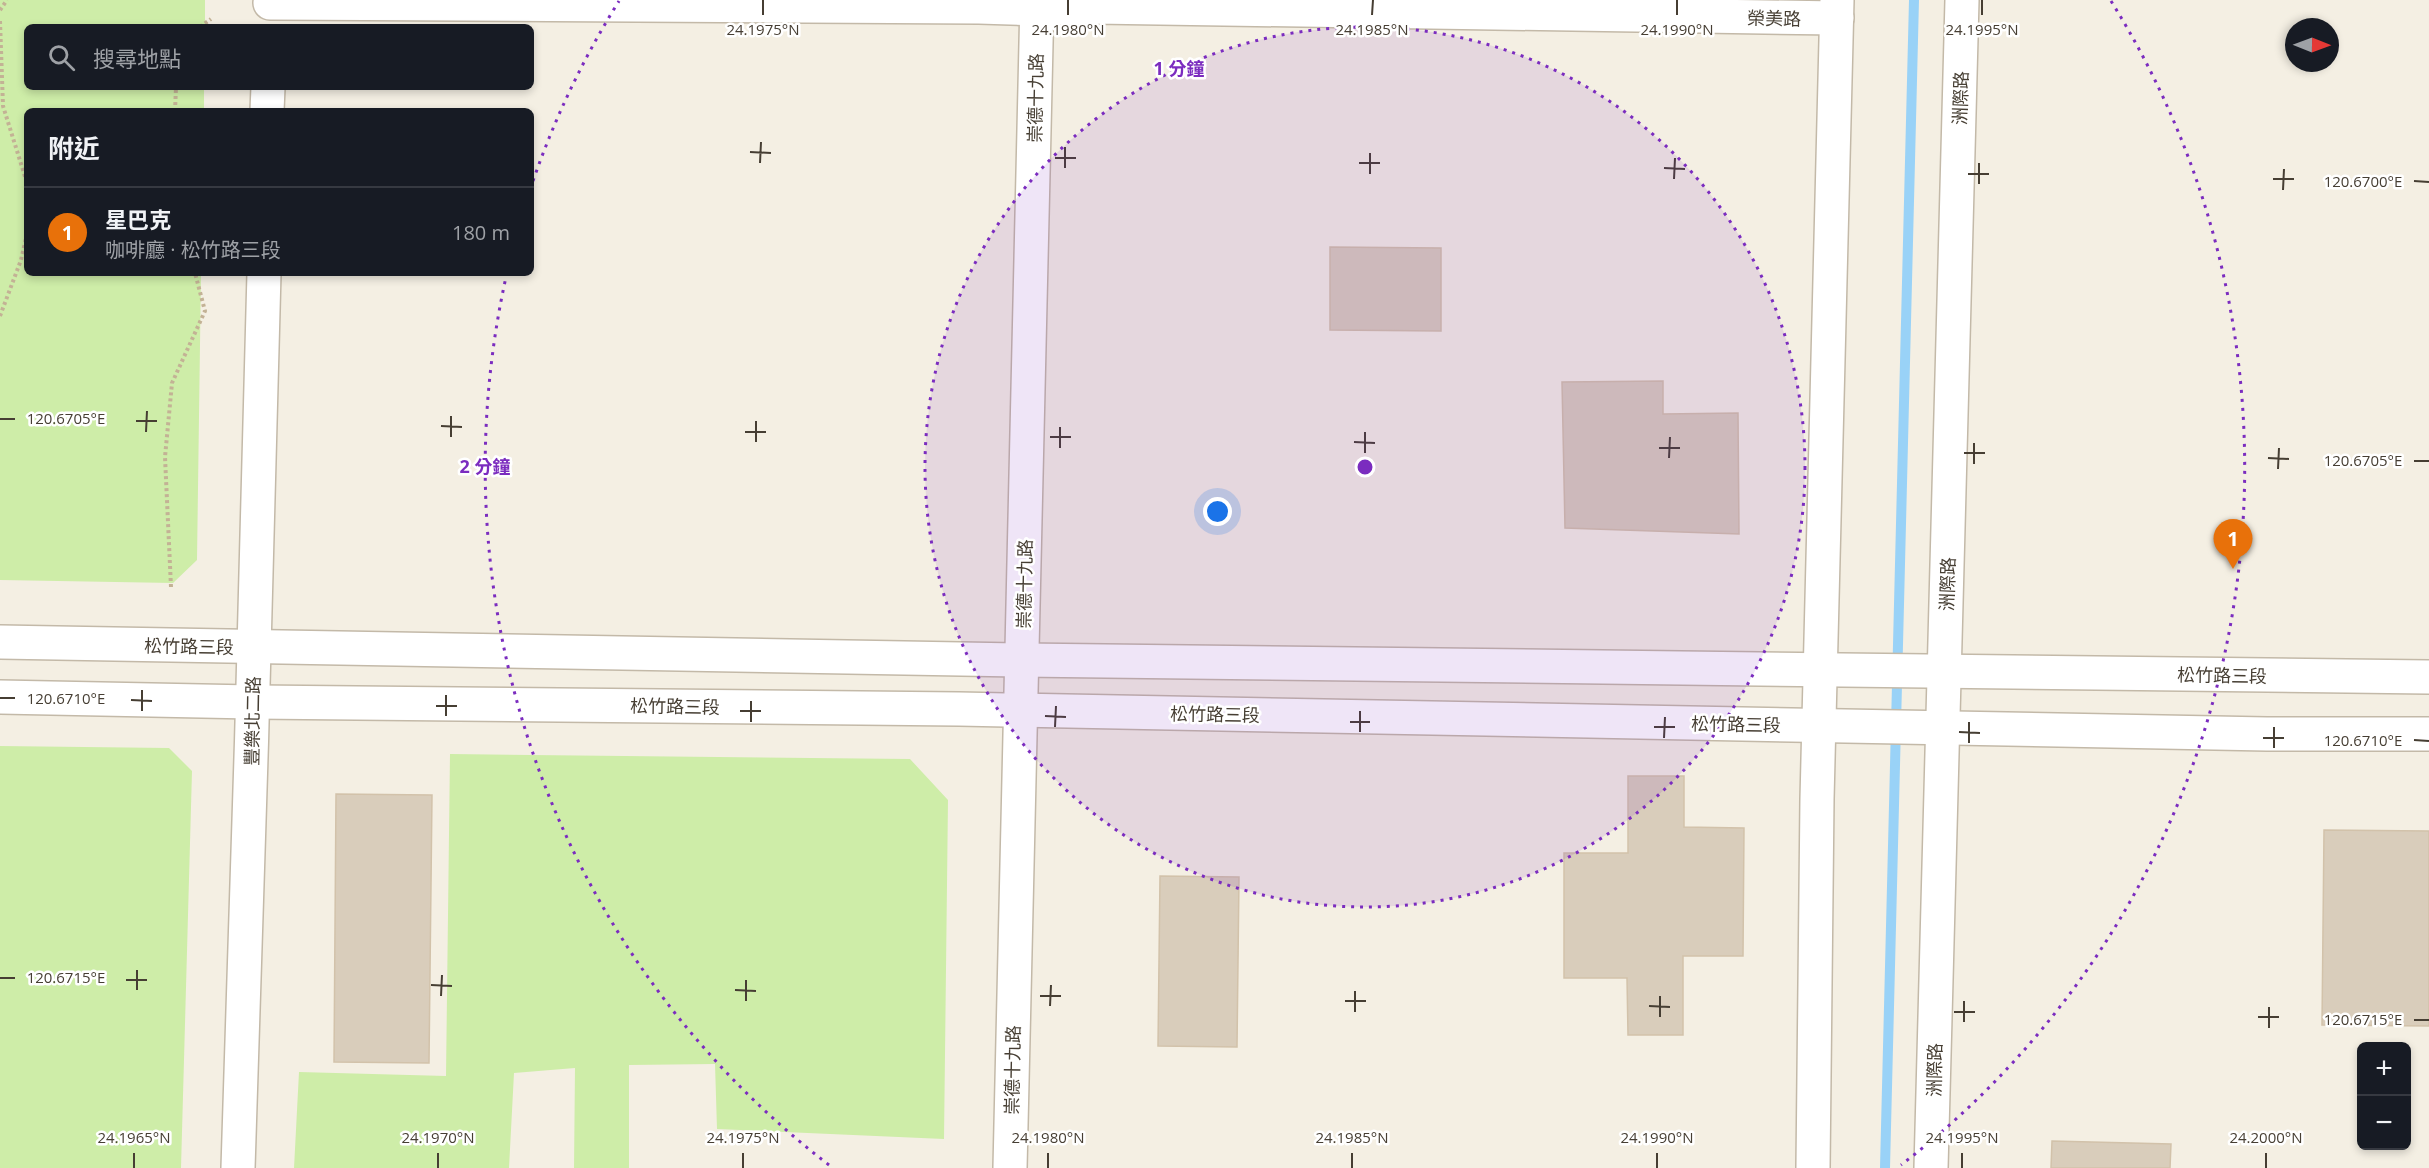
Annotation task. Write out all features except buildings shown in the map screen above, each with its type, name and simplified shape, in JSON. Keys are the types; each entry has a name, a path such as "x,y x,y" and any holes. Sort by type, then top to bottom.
{"street":[{"name":"洲際路","path":"1931,1168 1962,0"},
{"name":"榮美路","path":"270,10 1037,5 1095,8 1837,9"},
{"name":"崇德十九路","path":"1010,1168 1037,5"},
{"path":"1813,1168 1819,725 1837,9"},
{"path":"267,108 268,90"},
{"name":"豐樂北二路","path":"238,1168 264,276"},
{"name":"松竹路三段","path":"0,642 1022,660 2429,677"},
{"name":"松竹路三段","path":"0,697 1020,711 2256,734 2429,734"}],"path":[{"path":"0,10 8,0"},
{"path":"204,24 211,19"},
{"path":"0,21 3,106 24,173"},
{"path":"175,108 176,90"},
{"path":"0,316 24,247"},
{"path":"171,587 165,457 172,383 205,311 196,276"}],"green space":[{"path":"0,0 205,0 205,24 24,24 24,90 204,90 204,108 24,108 24,276 201,276 197,560 173,583 0,580"},
{"path":"0,746 169,748 192,771 181,1168 0,1168"},
{"path":"450,754 910,759 948,800 944,1139 717,1129 715,1064 629,1065 629,1168 574,1168 575,1068 514,1073 509,1168 294,1168 299,1072 446,1076"}],"waterway":[{"path":"1885,1168 1914,0"}],"place":[{"name":"星巴克","path":"2233,569"}]}
